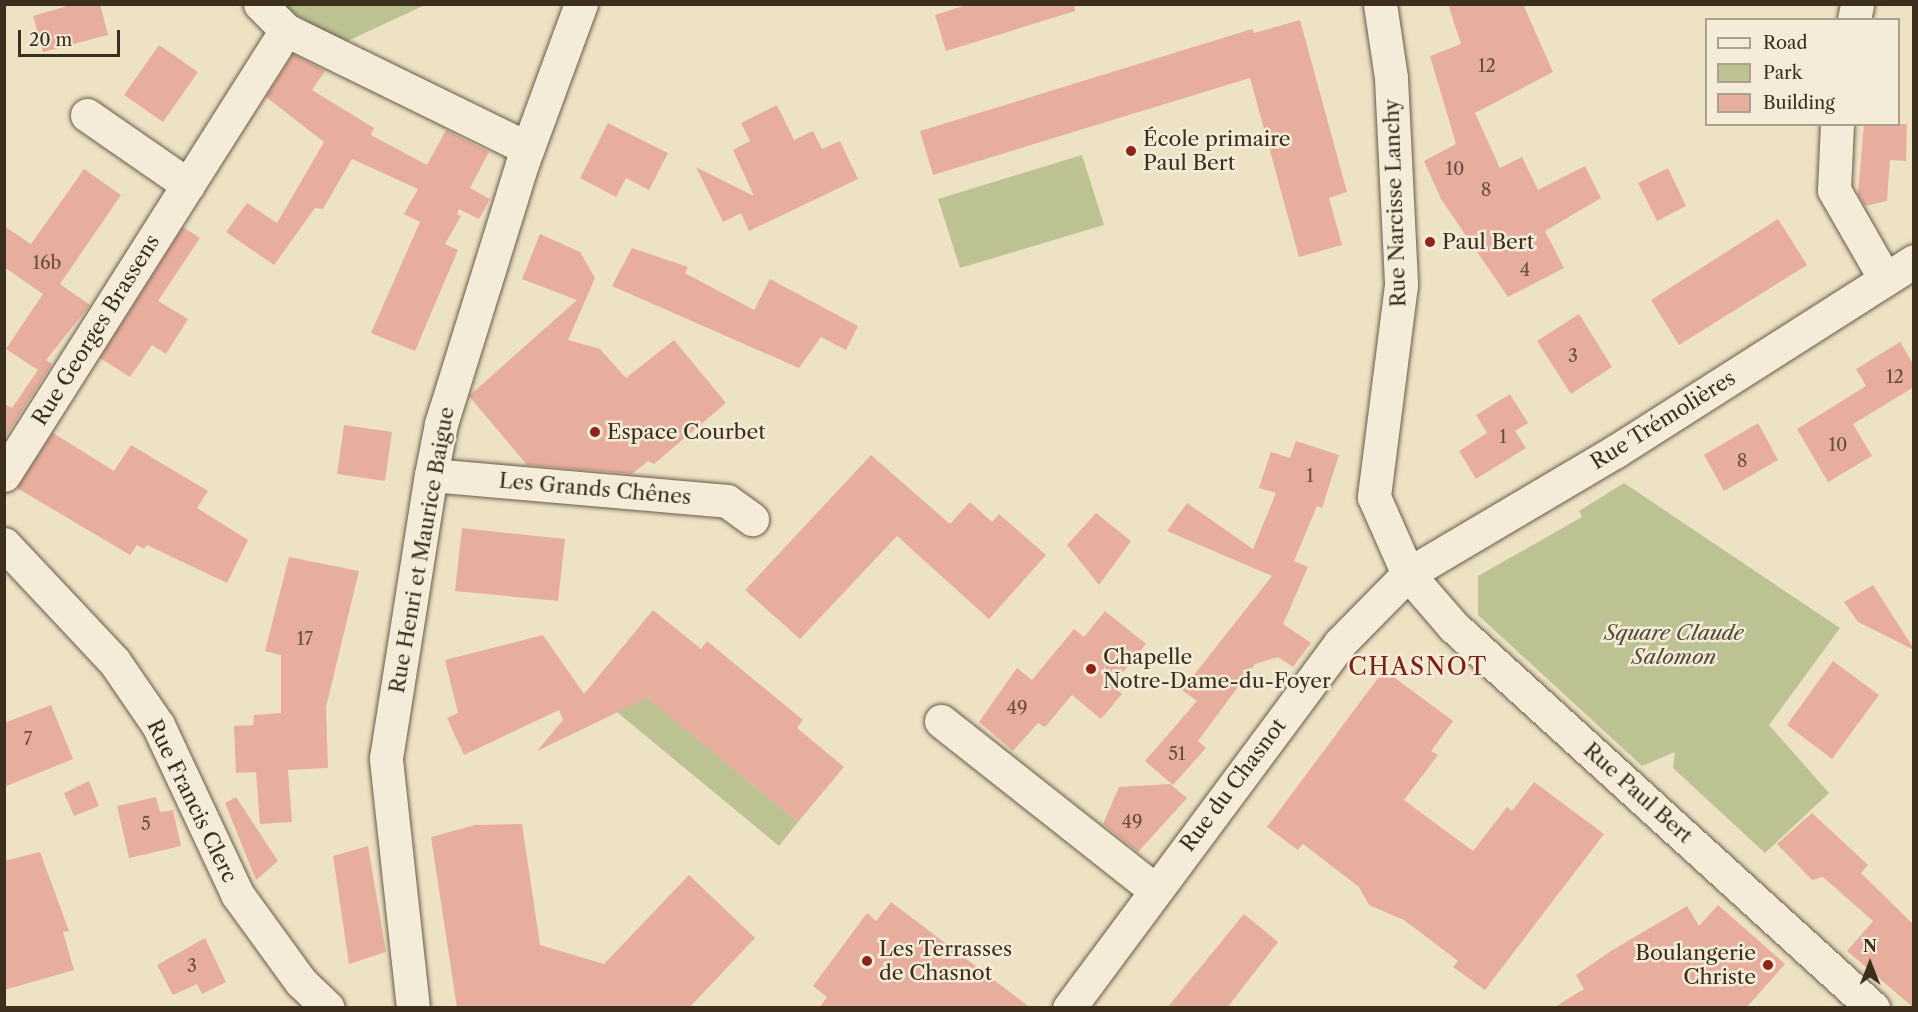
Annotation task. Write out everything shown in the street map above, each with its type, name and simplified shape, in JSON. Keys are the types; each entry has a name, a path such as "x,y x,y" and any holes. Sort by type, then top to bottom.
{"street":[{"path":"261,4 286,30 527,148"},
{"name":"Rue Henri et Maurice Baigue","path":"413,1008 386,758 431,475 441,424 527,148 581,4"},
{"name":"Rue Narcisse Lanchy","path":"1380,4 1391,78 1401,285 1374,497 1408,574"},
{"name":"Rue Georges Brassens","path":"4,475 286,30"},
{"path":"87,116 188,185"},
{"path":"1837,126 1834,190 1885,279"},
{"name":"Rue Trémolières","path":"1408,574 1616,451 1914,261"},
{"name":"Les Grands Chênes","path":"431,475 727,501 752,519"},
{"name":"Rue Francis Clerc","path":"4,544 120,670 158,725 237,894 301,982 328,1008"},
{"name":"Rue du Chasnot","path":"1069,1008 1154,889 1341,643 1408,574"},
{"name":"Rue Paul Bert","path":"1408,574 1453,626 1873,1008"},
{"path":"941,721 1154,889"}],"green space":[{"path":"281,5 425,5 341,44"},
{"path":"1082,155 1104,225 960,268 938,199"},
{"name":"Square Claude Salomon","path":"1624,483 1840,628 1769,725 1829,793 1765,853 1673,768 1675,752 1642,766 1478,615 1478,576 1582,517 1579,511"},
{"path":"608,665 798,822 779,846 589,689"}],"building":[{"path":"74,4 100,4 108,35 43,52 33,16"},
{"path":"969,4 1074,4 1075,11 946,51 935,15"},
{"path":"1448,4 1523,4 1553,72 1475,113 1500,168 1522,157 1538,190 1585,166 1601,198 1545,231 1564,268 1508,297 1441,199 1424,161 1456,144 1430,56 1461,44"},
{"path":"1300,20 1347,192 1329,198 1342,245 1299,257 1250,78 933,175 920,131 1252,29 1254,33"},
{"path":"159,45 198,72 163,122 124,95"},
{"path":"293,54 325,71 312,90 374,128 371,135 427,165 446,130 489,152 470,188 490,199 479,219 459,209 457,214 461,216 445,244 458,250 415,351 371,333 420,222 404,214 418,189 352,159 323,209 315,208 274,265 226,232 247,203 277,223 324,142 266,97"},
{"path":"777,105 794,140 813,131 822,149 840,141 858,179 749,231 741,213 723,222 696,167 754,196 733,150 750,141 741,123"},
{"path":"608,123 668,153 649,190 626,178 616,197 580,178"},
{"path":"1907,124 1906,161 1890,160 1887,201 1865,206 1858,194 1864,126"},
{"path":"1668,168 1686,206 1657,221 1638,183"},
{"path":"84,169 121,195 60,284 90,305 46,360 52,364 4,439 4,404 12,408 38,370 6,349 43,294 4,267 4,226 31,244"},
{"path":"1778,219 1807,265 1679,345 1651,300"},
{"path":"183,227 200,238 158,301 188,319 166,354 152,345 130,377 100,358"},
{"name":"Espace Courbet","path":"540,234 580,252 595,278 568,340 600,349 626,378 674,340 726,403 654,464 648,461 632,474 527,465 469,396 577,300 522,279"},
{"path":"632,248 688,267 685,273 754,310 770,279 858,326 846,350 821,337 799,368 612,286"},
{"path":"1579,314 1612,367 1571,394 1537,341"},
{"path":"1900,342 1914,365 1914,387 1853,424 1872,456 1828,482 1797,429 1866,386 1856,369"},
{"path":"1510,394 1528,423 1515,431 1526,448 1476,479 1459,451 1487,433 1476,415"},
{"path":"1758,423 1778,460 1724,491 1704,455"},
{"path":"344,425 392,432 385,481 337,474"},
{"path":"53,433 114,471 131,445 208,491 197,508 248,540 227,583 147,545 144,549 137,545 130,555 17,488"},
{"path":"1296,441 1339,455 1322,508 1317,506 1294,561 1308,567 1283,624 1311,643 1293,667 1278,657 1255,664 1198,741 1206,748 1173,785 1145,761 1197,701 1182,690 1272,576 1167,531 1187,503 1253,549 1276,493 1259,488 1271,452 1290,458"},
{"path":"871,455 950,524 970,502 992,522 999,514 1046,555 989,619 897,536 800,639 745,590"},
{"path":"1096,513 1131,541 1099,585 1067,545"},
{"path":"462,528 565,539 558,601 455,591"},
{"path":"289,557 359,571 326,707 328,768 288,770 292,822 260,824 256,772 236,773 234,726 253,725 254,715 281,713 281,655 265,651"},
{"path":"1873,585 1914,650 1858,622 1844,602"},
{"path":"653,610 701,649 707,641 803,720 797,728 844,767 798,822 647,698 537,751 563,720 559,710 464,755 447,718 458,713 445,660 543,635 584,694"},
{"path":"1105,611 1146,644 1112,685 1122,694 1101,719 1072,695 1045,727 1038,723 1013,751 979,722 1017,668 1032,680 1074,629 1084,637"},
{"path":"1833,661 1879,695 1832,759 1787,725"},
{"path":"1384,670 1453,721 1431,751 1438,755 1404,800 1473,851 1507,807 1512,811 1534,782 1604,834 1485,990 1453,967 1458,961 1404,920 1369,905 1359,887 1303,844 1298,850 1267,827"},
{"path":"51,705 73,759 4,787 4,723"},
{"path":"89,781 99,806 74,816 64,793"},
{"path":"1170,784 1187,798 1138,852 1103,824 1119,787"},
{"path":"156,797 160,812 173,810 181,846 129,858 117,806"},
{"path":"236,797 278,861 256,880 225,803"},
{"path":"1812,813 1868,865 1861,873 1914,925 1914,1008 1847,951 1873,921 1823,877 1812,880 1777,844"},
{"path":"522,824 540,945 604,964 689,875 755,938 689,1008 457,1008 431,837 475,825"},
{"path":"368,846 386,952 349,964 333,856"},
{"path":"40,852 69,931 63,932 74,970 4,990 4,861"},
{"path":"891,902 1031,1008 819,1008 827,997 813,986 867,913 876,921"},
{"path":"1718,905 1785,964 1746,1008 1553,1008 1584,989 1576,975 1611,951 1687,906 1699,926"},
{"path":"1244,914 1278,942 1227,1008 1167,1008"},
{"path":"205,938 226,982 202,994 197,984 173,995 157,965"}],"place":[{"name":"École primaire Paul Bert","path":"1131,151"},
{"name":"Paul Bert","path":"1430,242"},
{"name":"Espace Courbet","path":"595,432"},
{"name":"Chapelle Notre-Dame-du-Foyer","path":"1091,669"},
{"name":"Les Terrasses de Chasnot","path":"867,961"},
{"name":"Boulangerie Christe","path":"1768,965"}],"district":[{"name":"CHASNOT","path":"1418,667"}]}
